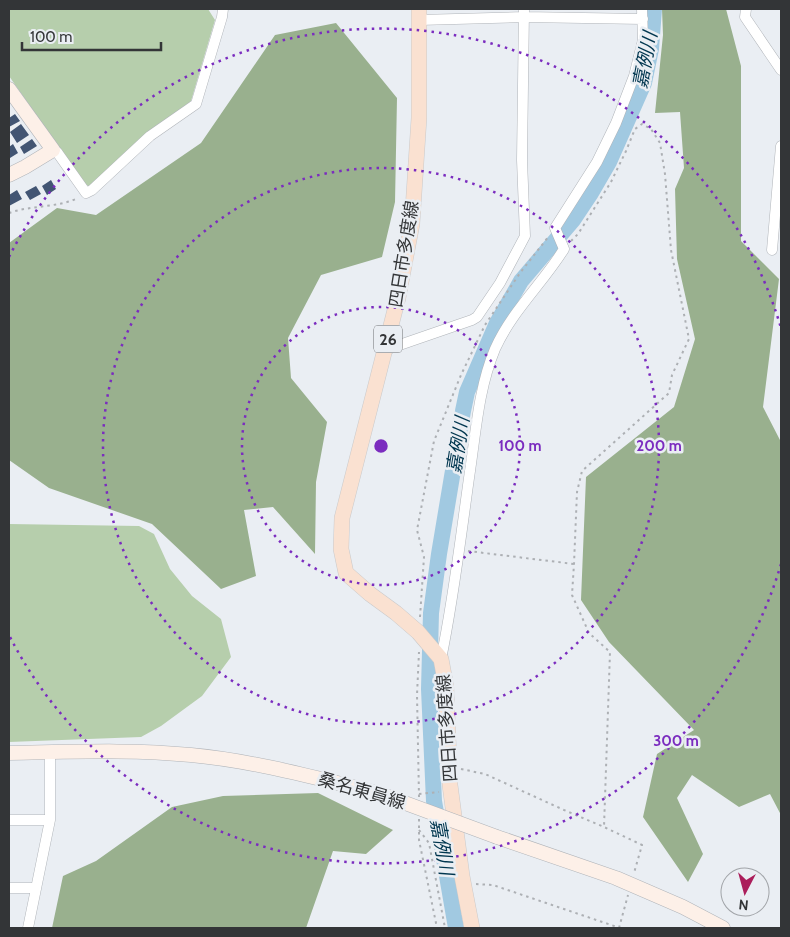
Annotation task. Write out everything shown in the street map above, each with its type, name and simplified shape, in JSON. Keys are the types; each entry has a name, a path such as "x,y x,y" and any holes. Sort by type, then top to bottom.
{"main road":[{"name":"四日市多度線","path":"419,14 419,118 412,224 386,350 342,518 341,549 346,572 370,594 418,632 441,659 446,686 450,785 463,884 472,928"},
{"path":"9,175 53,150 11,97"},
{"name":"桑名東員線","path":"9,753 125,751 192,755 270,766 378,793 616,878 684,907 723,928"}],"street":[{"path":"53,150 57,152 86,193 92,190 150,136 196,104 223,9"},
{"path":"746,9 745,17 781,70"},
{"path":"386,350 477,317 500,283 525,236 522,160 524,13"},
{"path":"419,14 642,14 643,40 634,76 616,123 597,162 555,228 564,249 515,314 503,333 490,363 482,389 476,425 451,612 441,659"},
{"path":"772,250 781,146"},
{"path":"28,928 50,820 50,752"},
{"path":"9,820 50,820"},
{"path":"9,888 36,888"}],"path":[{"path":"564,249 578,234 611,182 635,130 642,124 651,129 660,142 672,250 689,339 672,375 668,393 582,471 577,492 572,595 589,633 610,652 604,827"},
{"path":"9,213 26,208 71,201 86,193"},
{"path":"418,632 424,557 418,530 434,441 461,375 485,324 520,273 555,228"},
{"path":"459,550 574,564"},
{"path":"449,766 485,774 642,845 633,876"},
{"path":"418,794 444,792"},
{"path":"419,830 429,843 445,928"},
{"path":"463,884 493,886 620,928 629,892"}],"green space":[{"path":"9,9 208,9 215,20 191,101 89,186 85,185 9,76"},
{"path":"662,9 726,9 741,66 741,241 779,279 763,407 781,442 781,815 770,794 739,807 692,775 677,798 703,854 688,882 643,817 657,754 694,730 609,642 581,600 586,477 674,407 695,339 677,259 675,189 684,168 680,112 655,113 663,35"},
{"path":"336,23 397,98 395,202 382,257 321,275 288,338 291,378 327,422 316,482 315,554 273,507 244,510 256,576 221,589 152,524 49,488 9,460 9,243 57,208 96,215 201,143 275,35"},
{"path":"9,524 139,526 154,534 170,569 192,596 221,619 231,657 202,696 161,726 141,737 9,742"},
{"path":"318,793 393,830 366,854 333,851 306,928 52,928 63,876 96,861 172,807 223,796"}],"building":[{"path":"15,114 20,121 9,127 9,118"},
{"path":"21,124 29,135 17,143 10,132"},
{"path":"32,139 37,146 24,154 20,147"},
{"path":"13,144 18,153 10,158 9,147"},
{"path":"51,180 56,189 47,195 42,186"},
{"path":"36,186 41,194 30,200 25,192"},
{"path":"17,190 22,199 9,206 9,195"}],"waterway":[{"name":"嘉例川","path":"456,928 434,801 429,689 431,613 439,554 467,392 497,323 521,281 573,220 609,162 644,83 651,49 654,9"}]}
